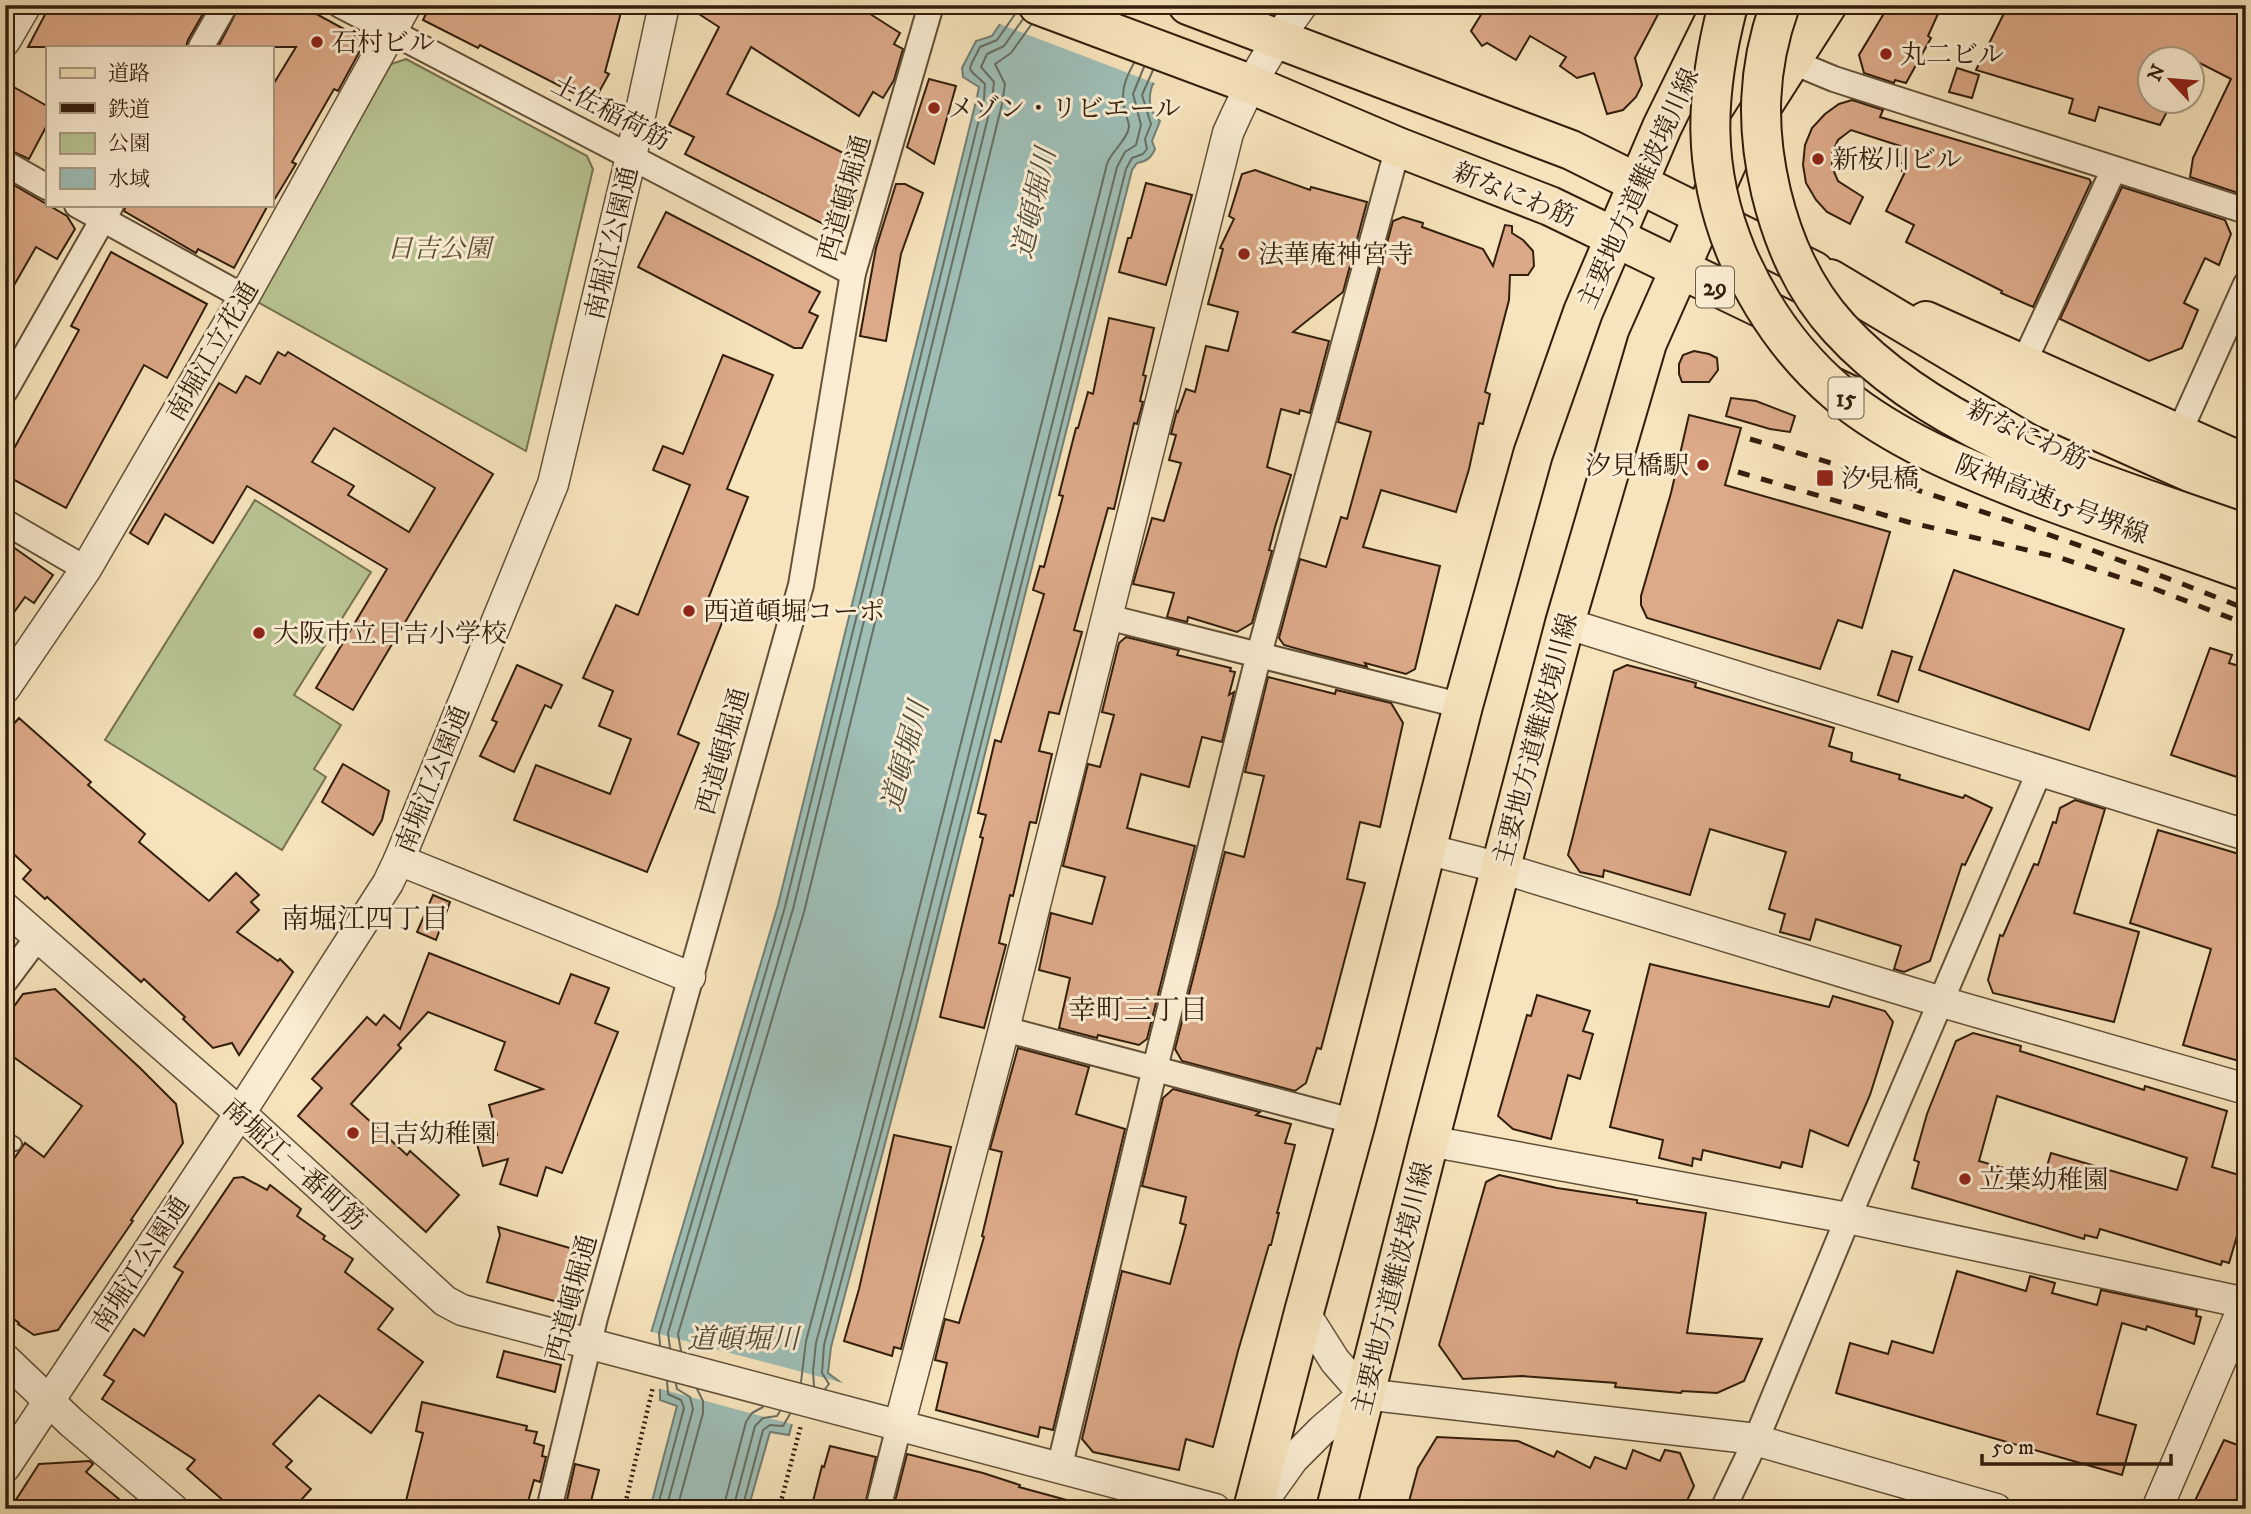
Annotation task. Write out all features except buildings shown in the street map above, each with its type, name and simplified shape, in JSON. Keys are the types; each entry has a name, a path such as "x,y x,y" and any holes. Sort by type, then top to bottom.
{"main road":[{"name":"新なにわ筋","path":"1038,5 1250,84 1398,147 1550,206 2246,535"},
{"name":"主要地方道難波境川線","path":"1255,1509 1463,706 1533,454 1583,312 1662,127 1722,5"},
{"name":"阪神高速15号堺線","path":"1728,5 1713,69 1709,118 1711,158 1718,199 1748,279 1773,320 1803,359 1839,394 1876,421 1958,464 2046,499 2246,570"},
{"name":"阪神高速15号堺線","path":"1780,5 1767,51 1762,87 1762,155 1780,229 1816,299 1839,328 1902,383 1972,426 2053,463 2246,535"},
{"name":"主要地方道難波境川線","path":"1336,1509 1565,623 1647,343 1729,158 1793,62 1827,5"},
{"name":"29","path":"1196,8 1571,150 1830,279 2246,464"},
{"path":"1830,279 2046,408 2246,497"}],"street":[{"path":"5,41 26,5"},
{"path":"202,46 225,5"},
{"name":"土佐稲荷筋","path":"340,5 853,273"},
{"name":"南堀江立花通","path":"5,688 86,569 244,297 406,5"},
{"name":"南堀江公園通","path":"5,1467 240,1114 388,883 399,860 553,484 631,157 664,5"},
{"name":"西道頓堀通","path":"549,1509 589,1342 800,584 853,273 931,5"},
{"path":"878,1509 1004,1029 1228,132 1250,84 1276,40 1302,5"},
{"path":"1793,62 1834,79 2246,211"},
{"path":"1059,1469 1259,653 1398,147"},
{"path":"5,163 46,186"},
{"path":"2023,364 2114,169"},
{"path":"81,206 107,212 244,297"},
{"path":"5,391 107,212"},
{"path":"2178,435 2246,284"},
{"path":"5,522 86,569"},
{"path":"1107,617 1463,706"},
{"path":"1565,623 2246,835"},
{"path":"1723,1509 1756,1440 2040,771"},
{"path":"1426,849 2246,1089"},
{"path":"399,860 690,977"},
{"name":"南堀江一番町筋","path":"5,908 240,1114 445,1301 462,1310 1215,1509"},
{"path":"5,981 38,937"},
{"path":"1004,1029 1356,1122"},
{"path":"1429,1141 1848,1218 2246,1302 2157,1509"},
{"path":"1304,1312 1335,1361 1364,1394 1756,1440 1943,1502 1996,1509"},
{"path":"5,1359 173,1509"},
{"path":"1255,1509 1293,1459 1364,1394"}],"path":[{"path":"624,1509 653,1387"},
{"path":"779,1509 801,1426"}],"green space":[{"name":"日吉公園","path":"406,59 587,156 593,169 526,451 256,301 391,64"},
{"path":"255,500 371,572 294,695 341,725 314,769 326,777 282,850 105,740"}],"water":[{"name":"道頓堀川","path":"1199,5 1152,86 1152,109 1160,121 1152,141 1155,149 1148,159 1137,163 1132,170 917,1023 831,1347 828,1373 844,1385 793,1420 789,1435 770,1432 748,1509 650,1509 677,1406 660,1400 660,1383 651,1333 778,905 977,97 979,87 963,77 962,68 976,41 992,36 1000,24"}],"pier":[{"path":"1009,5 1203,5 1157,84 997,23"},
{"path":"648,1331 847,1386 795,1425 657,1388"}],"railway":[{"path":"1750,439 2000,518 2246,609"},
{"path":"1738,472 1908,522 2061,558 2155,589 2246,624"}],"place":[{"name":"石村ビル","path":"317,42"},
{"name":"丸二ビル","path":"1886,54"},
{"name":"メゾン・リビエール","path":"934,108"},
{"name":"新桜川ビル","path":"1818,159"},
{"name":"法華庵神宮寺","path":"1244,254"},
{"name":"汐見橋駅","path":"1703,465"},
{"name":"汐見橋","path":"1825,478"},
{"name":"西道頓堀コーポ","path":"689,611"},
{"name":"大阪市立日吉小学校","path":"259,633"},
{"name":"日吉幼稚園","path":"353,1133"},
{"name":"立葉幼稚園","path":"1965,1179"}],"district":[{"name":"南堀江四丁目","path":"365,918"},
{"name":"幸町三丁目","path":"1138,1009"}]}
